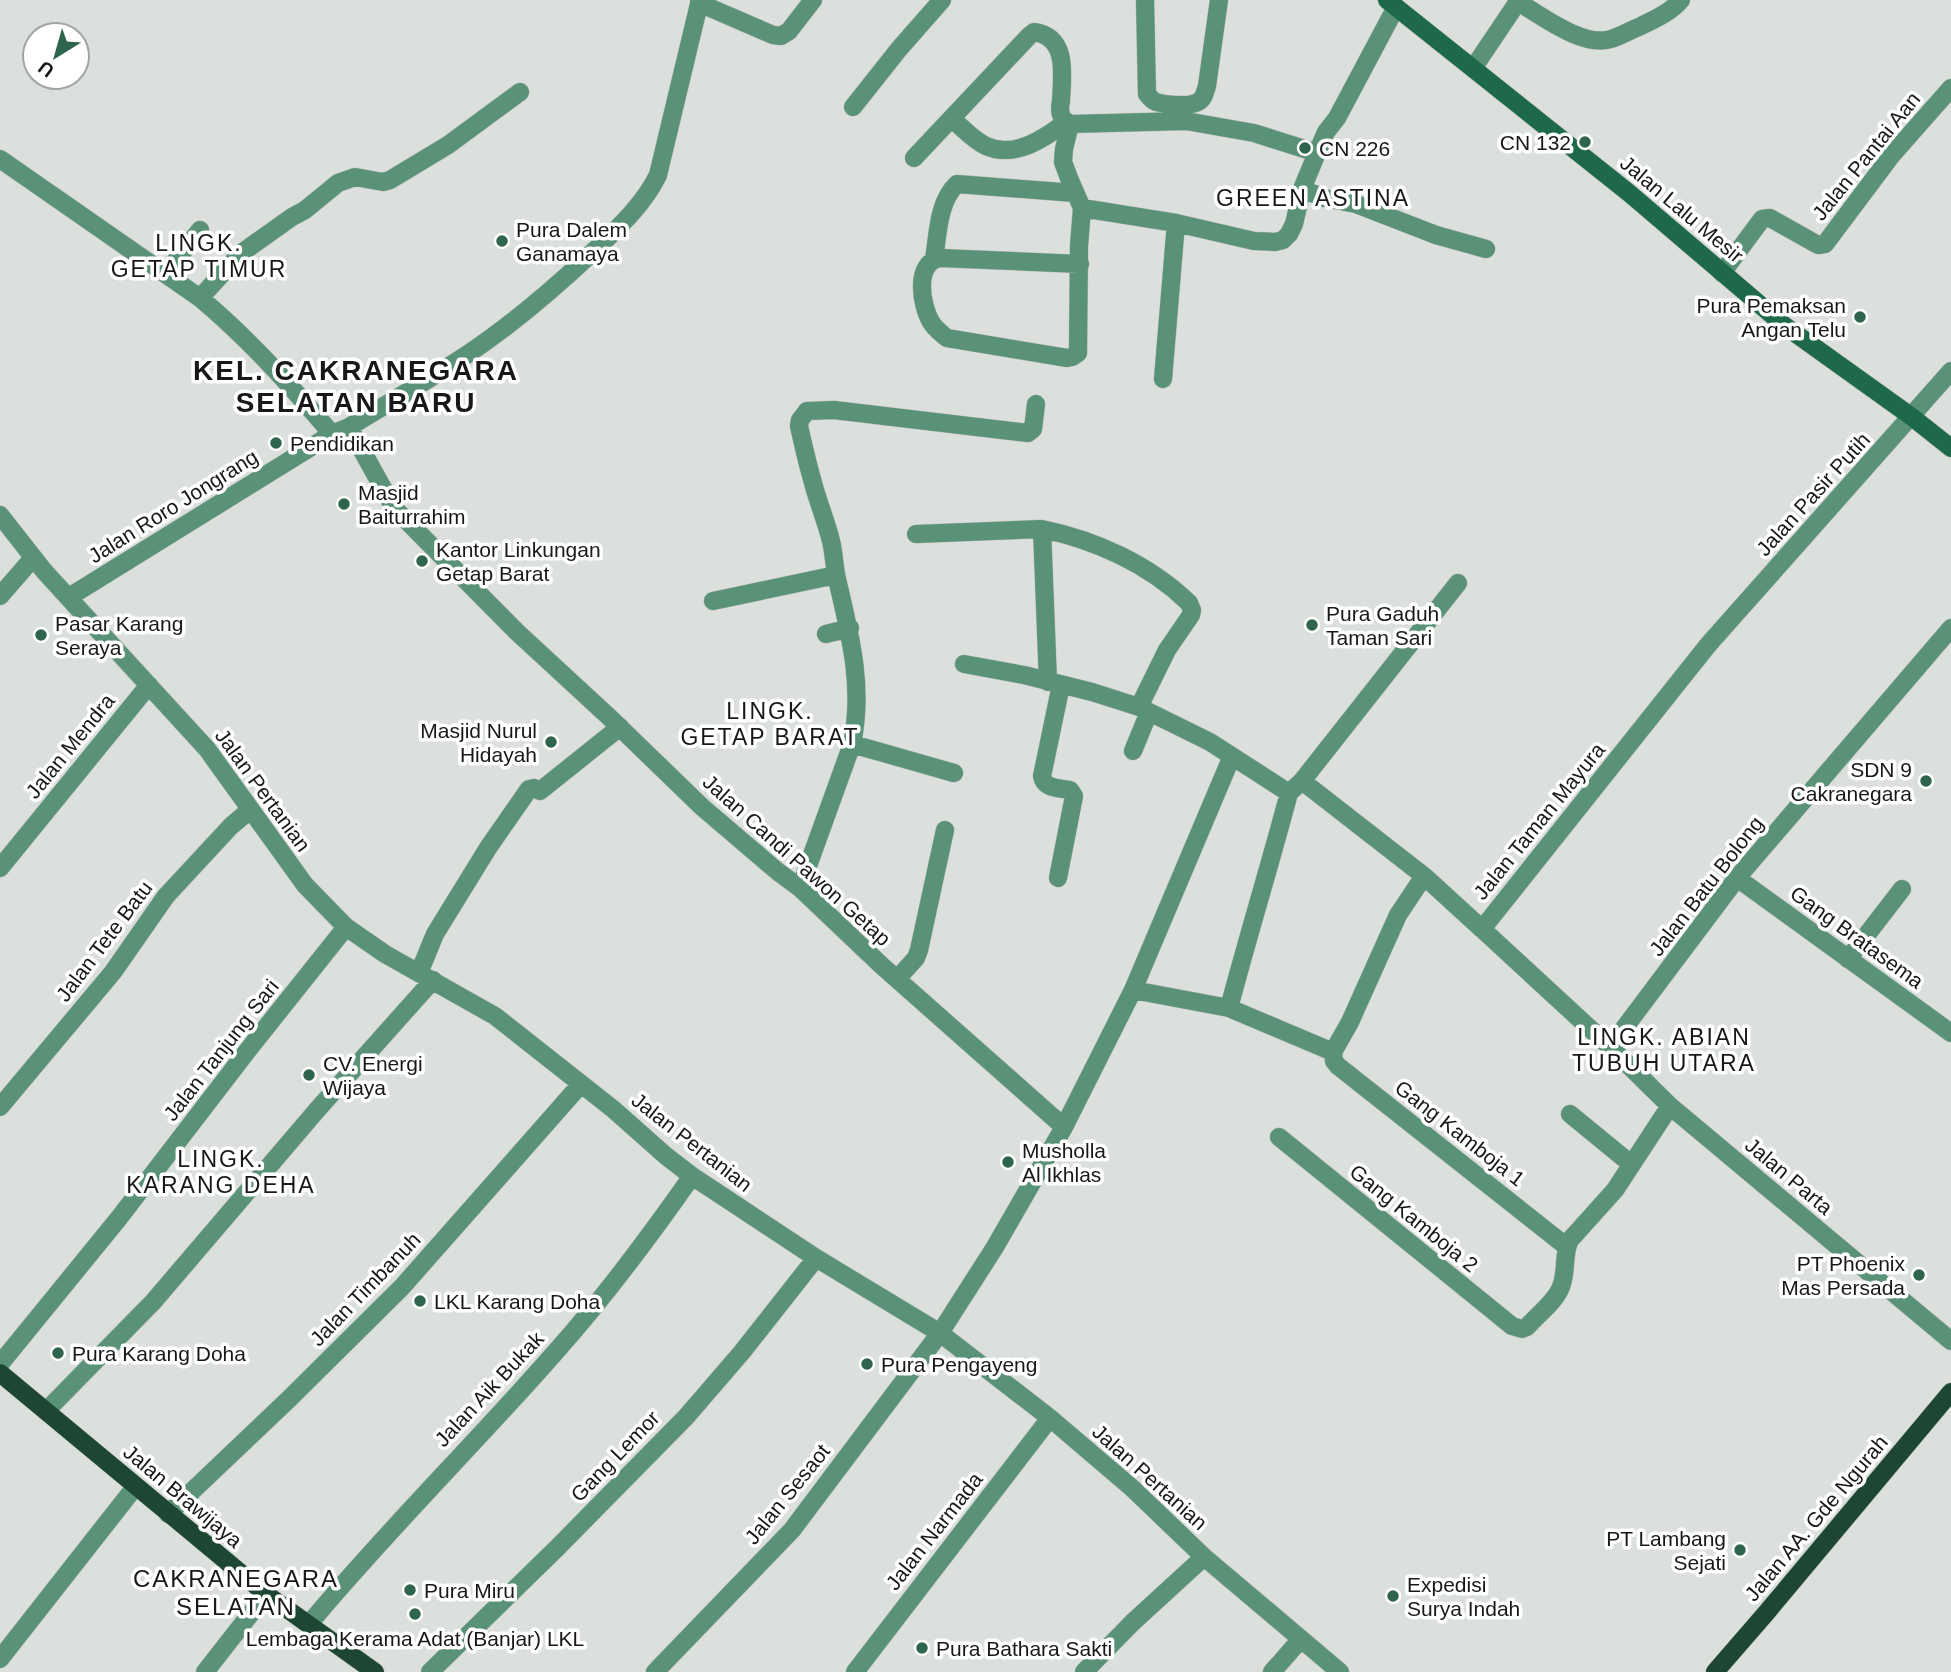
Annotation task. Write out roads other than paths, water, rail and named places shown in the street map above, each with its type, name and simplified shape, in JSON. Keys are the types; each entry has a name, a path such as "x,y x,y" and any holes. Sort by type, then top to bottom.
{"main road":[{"name":"Jalan Brawijaya","path":"1,1374 266,1594 375,1672"},
{"name":"Jalan AA. Gde Ngurah","path":"1715,1672 1951,1392"}],"street":[{"path":"699,2 773,35 781,36 789,31 813,0"},
{"path":"853,107 899,48 942,0"},
{"path":"1145,0 1147,94 1158,102 1175,104 1198,102 1204,97 1219,0"},
{"path":"1474,67 1519,1 1578,36 1609,40 1668,12 1681,0"},
{"name":"Jalan Roro Jongrang","path":"69,597 480,345 531,307 608,237 639,204 658,175 699,2"},
{"path":"934,259 942,214 947,199 957,184 1079,201 1254,241 1283,240 1294,224 1302,189 1326,132 1336,118 1392,4"},
{"name":"Jalan Lalu Mesir","path":"1392,4 1629,193 1785,326 1951,448"},
{"path":"915,158 1029,36 1034,32 1044,34 1056,45 1061,56 1063,68 1060,111 1068,122 1063,162 1079,201 1080,264 1078,353 1067,358 947,338 929,319 922,276 927,265 934,259 1080,264"},
{"name":"Jalan Pantai Aan","path":"1722,273 1762,219 1770,218 1818,246 1825,244 1891,156 1951,88"},
{"path":"200,298 240,254 305,210 338,183 355,177 383,182 390,180 447,145 520,92"},
{"path":"953,119 983,145 993,149 1032,144 1068,122 1186,121 1254,133 1317,153"},
{"path":"0,159 200,298 279,373 332,434"},
{"path":"1302,189 1486,249"},
{"path":"1163,379 1176,223"},
{"path":"166,272 200,230"},
{"name":"Jalan Pasir Putih","path":"1708,646 1951,371"},
{"path":"800,888 852,744 856,725 856,674 850,628 836,575 831,542 811,478 799,426 800,420 807,411 834,410 1028,433 1034,424 1036,404"},
{"name":"Jalan Candi Pawon Getap","path":"349,426 394,508 518,633 702,807 800,888 897,979 1064,1127"},
{"name":"Jalan Pertanian","path":"0,515 33,558 207,749 305,885 346,927 385,954 495,1016 692,1176 816,1258 940,1333 1050,1418 1132,1488 1204,1557 1340,1672"},
{"path":"1042,529 1055,683 1042,776 1047,786 1070,790 1074,796 1058,878"},
{"path":"916,534 1042,529 1071,535 1119,554 1148,571 1189,603 1191,615 1167,650 1144,709 1133,751"},
{"path":"0,596 33,558"},
{"path":"713,601 836,575"},
{"path":"1229,1008 1254,914 1295,787 1458,583"},
{"path":"825,634 850,628"},
{"name":"Jalan Batu Bolong","path":"1607,1044 1737,878 1951,628"},
{"name":"Jalan Taman Mayura","path":"1607,1044 1482,929 1708,646"},
{"path":"964,664 1092,692 1144,709 1191,732 1295,787 1424,876 1482,929"},
{"name":"Jalan Mendra","path":"0,868 149,685"},
{"path":"46,1411 153,1303 426,977 435,934 488,848 529,789 540,791 620,727"},
{"path":"852,744 954,773"},
{"name":"Jalan Sesaot","path":"655,1672 792,1530 940,1333 995,1247 1064,1127 1133,990 1232,756"},
{"name":"Jalan Tete Batu","path":"0,1107 113,972 166,896 231,826 250,810"},
{"path":"897,979 916,958 919,950 945,830"},
{"path":"1133,990 1229,1008 1333,1052 1350,1022 1398,915 1424,876"},
{"name":"Gang Bratasema","path":"1737,878 1951,1033"},
{"path":"1848,959 1902,889"},
{"name":"Jalan Tanjung Sari","path":"1,1374 248,1050 346,927"},
{"name":"Jalan Parta","path":"1607,1044 1670,1105 1951,1341"},
{"name":"Gang Kamboja 1","path":"1333,1052 1334,1062 1338,1066 1567,1247"},
{"name":"Jalan Timbanuh","path":"168,1514 402,1287 582,1084"},
{"path":"1567,1247 1576,1232 1615,1191 1670,1105"},
{"path":"1570,1114 1631,1164"},
{"name":"Gang Kamboja 2","path":"1279,1138 1511,1326 1522,1329 1527,1327 1561,1288 1567,1247"},
{"name":"Jalan Aik Bukak","path":"309,1624 358,1566 573,1332 637,1253 692,1176"},
{"name":"Gang Lemor","path":"430,1672 686,1417 742,1352 816,1258"},
{"name":"Jalan Narmada","path":"855,1672 1050,1418"},
{"path":"0,1659 135,1487"},
{"path":"1084,1672 1133,1622 1204,1557"},
{"path":"205,1672 266,1594"},
{"path":"1272,1672 1301,1639"}],"place":[{"name":"CN 132","path":"1585,142"},
{"name":"CN 226","path":"1305,148"},
{"name":"Pura Dalem Ganamaya","path":"502,241"},
{"name":"Pura Pemaksan Angan Telu","path":"1860,317"},
{"name":"Pendidikan","path":"276,443"},
{"name":"Masjid Baiturrahim","path":"344,504"},
{"name":"Kantor Linkungan Getap Barat","path":"422,561"},
{"name":"Pura Gaduh Taman Sari","path":"1312,625"},
{"name":"Pasar Karang Seraya","path":"41,635"},
{"name":"Masjid Nurul Hidayah","path":"551,742"},
{"name":"SDN 9 Cakranegara","path":"1926,781"},
{"name":"CV. Energi Wijaya","path":"309,1075"},
{"name":"Musholla Al Ikhlas","path":"1008,1162"},
{"name":"PT Phoenix Mas Persada","path":"1919,1275"},
{"name":"LKL Karang Doha","path":"420,1301"},
{"name":"Pura Karang Doha","path":"58,1353"},
{"name":"Pura Pengayeng","path":"867,1364"},
{"name":"PT Lambang Sejati","path":"1740,1550"},
{"name":"Pura Miru","path":"410,1590"},
{"name":"Expedisi Surya Indah","path":"1393,1596"},
{"name":"Lembaga Kerama Adat (Banjar) LKL","path":"415,1614"},
{"name":"Pura Bathara Sakti","path":"922,1648"}],"district":[{"name":"GREEN ASTINA","path":"1313,198"},
{"name":"LINGK. GETAP TIMUR","path":"199,256"},
{"name":"KEL. CAKRANEGARA SELATAN BARU","path":"356,386"},
{"name":"LINGK. GETAP BARAT","path":"770,724"},
{"name":"LINGK. ABIAN TUBUH UTARA","path":"1664,1050"},
{"name":"LINGK. KARANG DEHA","path":"221,1172"},
{"name":"CAKRANEGARA SELATAN","path":"236,1592"}]}
